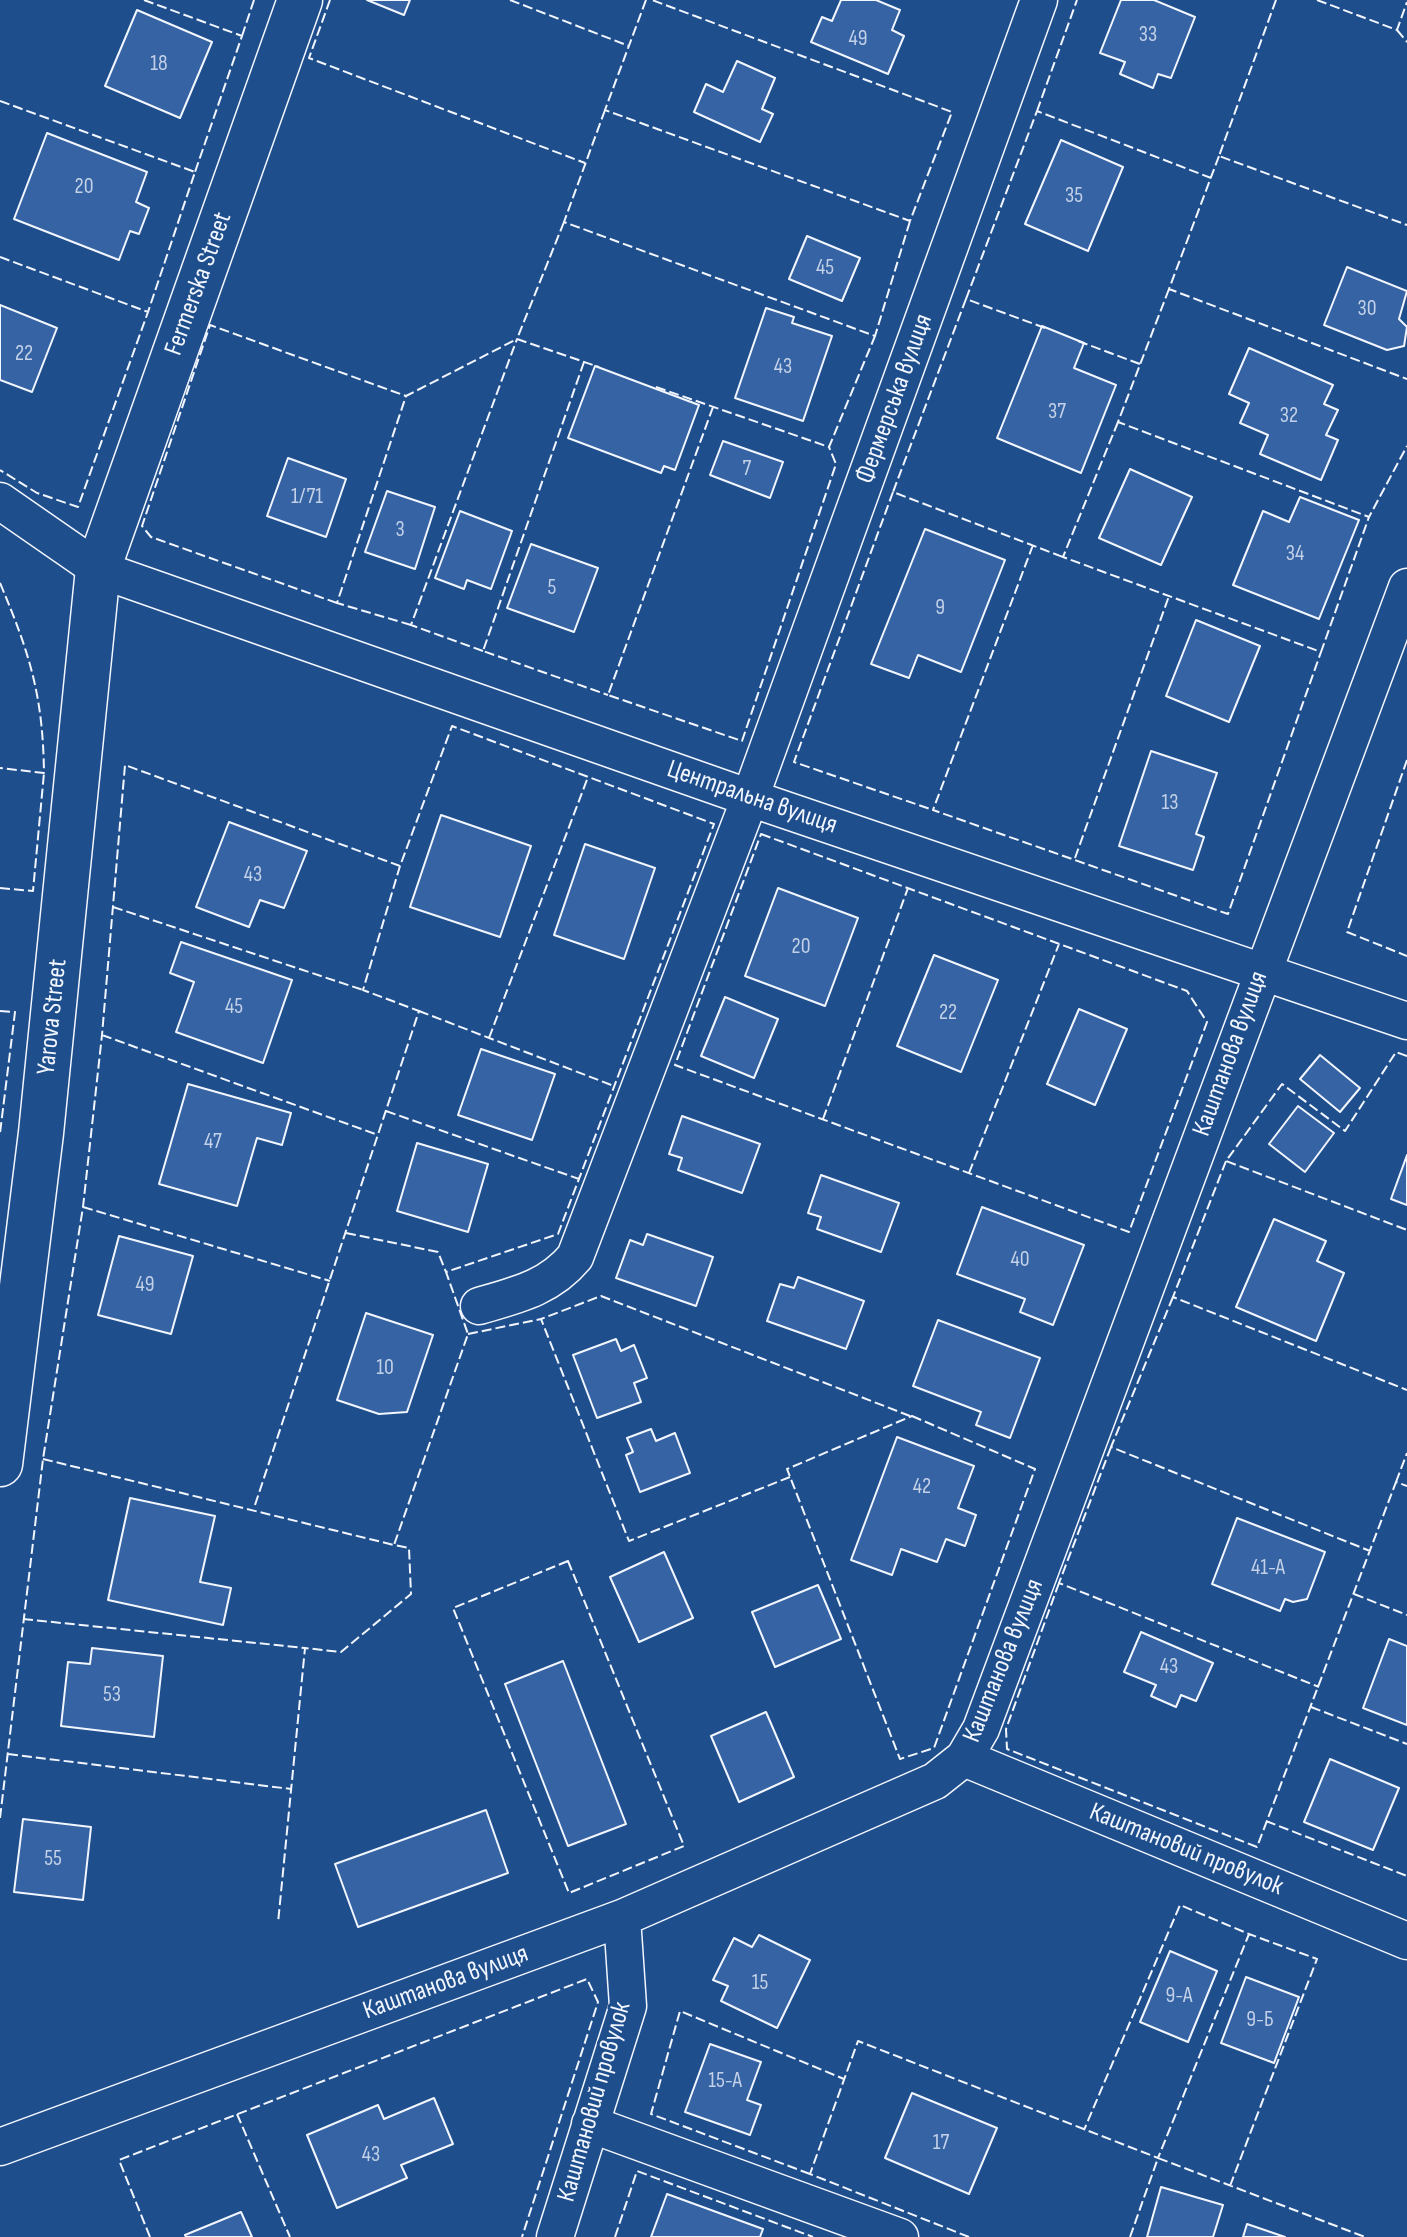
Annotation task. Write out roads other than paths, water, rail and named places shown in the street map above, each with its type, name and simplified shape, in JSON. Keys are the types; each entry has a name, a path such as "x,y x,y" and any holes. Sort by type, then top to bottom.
{"main road":[{"name":"Fermerska Street","path":"98,569 300,0"},
{"name":"Yarova Street","path":"0,1464 41,1133 98,569"}],"street":[{"name":"Фермерська вулиця","path":"479,1306 533,1290 560,1275 575,1257 750,798 1039,0"},
{"name":"Центральна вулиця","path":"0,501 98,569 750,798 1407,1021"},
{"name":"Каштанова вулиця","path":"0,2147 622,1918 935,1781 964,1758 981,1729 1407,587"},
{"name":"Каштановий провулок","path":"964,1758 1407,1941"},
{"name":"Каштановий провулок","path":"555,2237 628,2006 622,1918"},
{"path":"590,2124 900,2237"}]}
